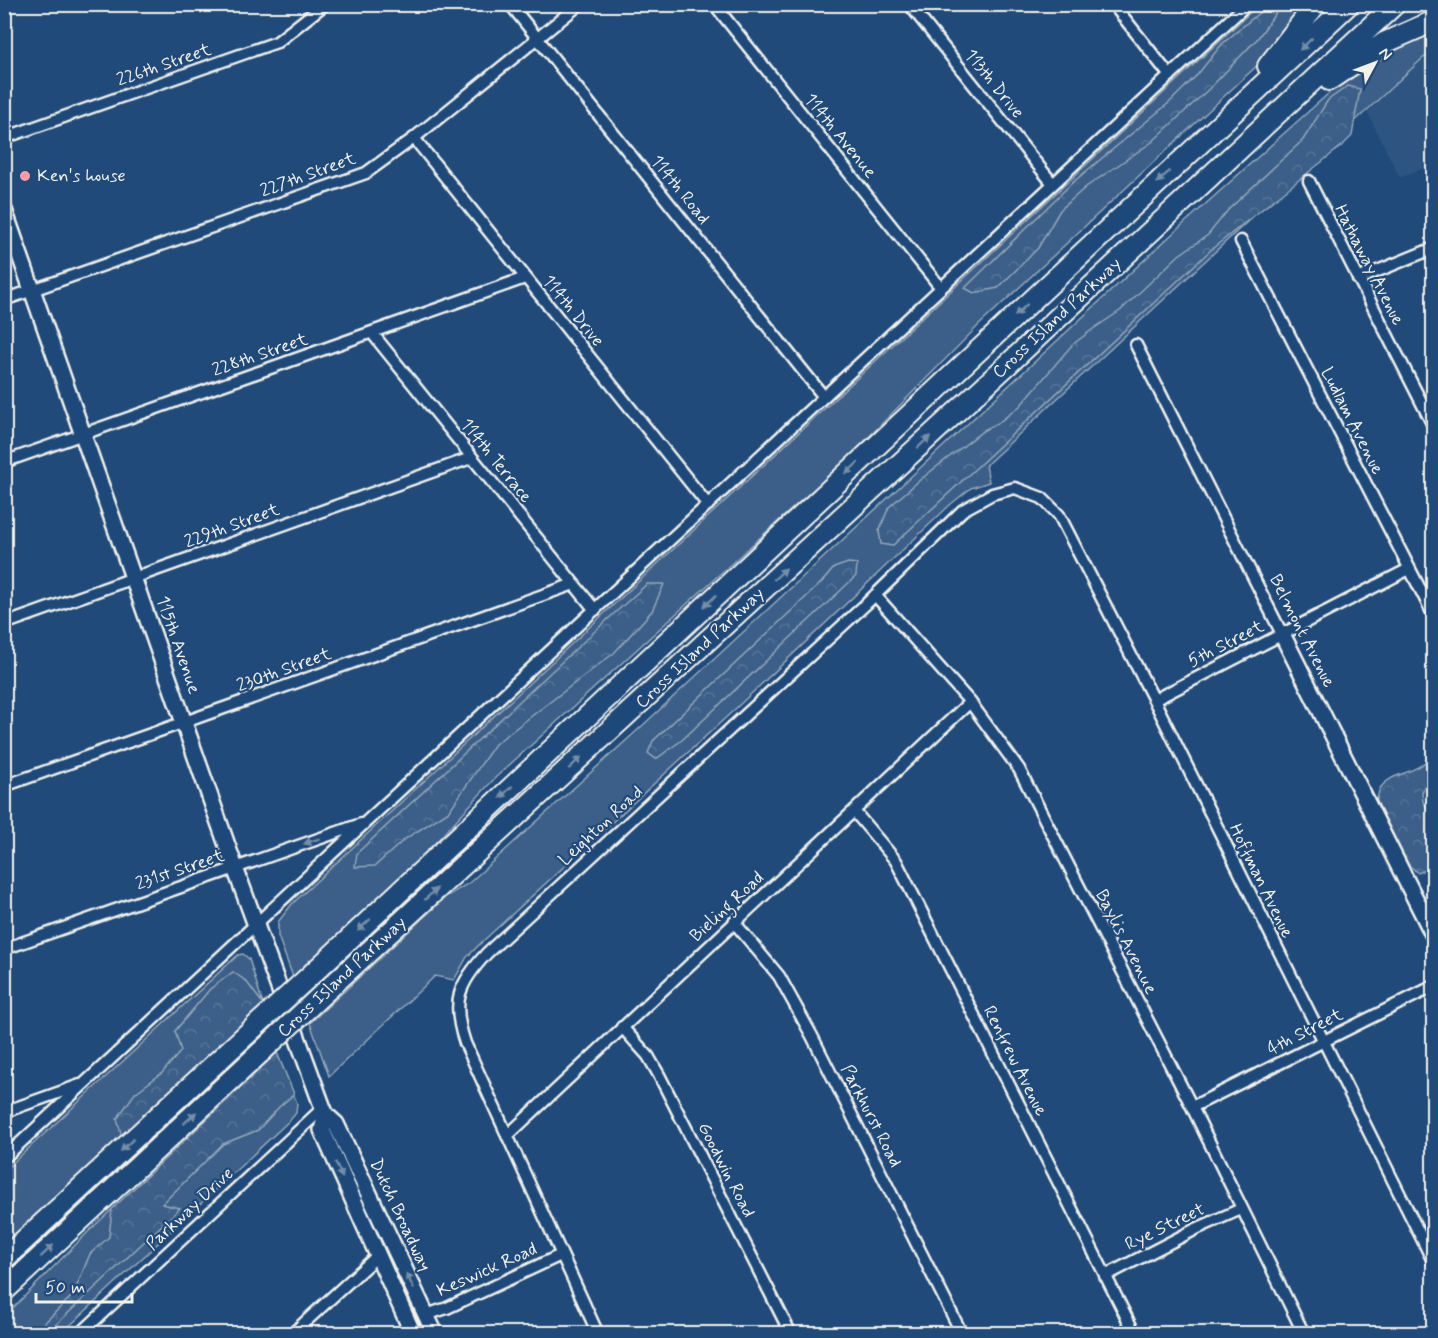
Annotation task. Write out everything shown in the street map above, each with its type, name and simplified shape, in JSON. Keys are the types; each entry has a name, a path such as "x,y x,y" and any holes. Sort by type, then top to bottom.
{"highway":[{"path":"1229,116 1316,4"},
{"name":"Cross Island Parkway","path":"4,1259 1349,4"},
{"name":"Cross Island Parkway","path":"4,1291 326,991 986,385 1395,4"},
{"path":"1243,146 1370,51 1395,37 1434,21"}],"main road":[{"name":"115th Avenue","path":"4,210 255,926 317,1092"},
{"name":"Belmont Avenue","path":"1282,634 1434,936"},
{"name":"Dutch Broadway","path":"317,1092 324,1112 322,1130 410,1329"},
{"name":"Dutch Broadway","path":"324,1112 336,1124 435,1334"},
{"path":"377,1256 394,1247"},
{"path":"410,1329 426,1315"}],"street":[{"name":"226th Street","path":"4,138 277,42 325,4"},
{"name":"114th Road","path":"510,4 824,397"},
{"name":"227th Street","path":"4,300 366,173 414,138 580,4"},
{"name":"114th Avenue","path":"714,4 941,288"},
{"name":"113th Drive","path":"909,4 1053,184"},
{"path":"1113,4 1170,76"},
{"path":"4,1158 1247,4"},
{"name":"114th Drive","path":"414,138 708,505"},
{"name":"Hathaway Avenue","path":"1309,181 1358,279 1430,409 1434,427"},
{"name":"Ludlam Avenue","path":"1241,241 1434,616"},
{"path":"1358,279 1434,248"},
{"name":"228th Street","path":"4,462 525,278"},
{"name":"114th Terrace","path":"372,333 595,610"},
{"name":"Belmont Avenue","path":"1136,345 1282,634"},
{"name":"229th Street","path":"4,624 471,458"},
{"name":"Leighton Road","path":"598,1334 465,1043 459,1026 457,1007 459,993 465,980 487,953 875,595 963,510 992,494 1015,488 1042,498 1059,515"},
{"name":"Hoffman Avenue","path":"1059,515 1154,700 1322,1042 1434,1263"},
{"name":"5th Street","path":"1154,700 1409,569"},
{"name":"230th Street","path":"4,786 574,584"},
{"name":"Baylis Avenue","path":"875,595 970,702 1019,769 1192,1107 1304,1334"},
{"name":"Bieling Road","path":"507,1136 970,702"},
{"name":"Renfrew Avenue","path":"854,811 896,861 1135,1334"},
{"name":"231st Street","path":"4,949 367,822"},
{"name":"Parkhurst Road","path":"734,922 779,976 812,1036 962,1334"},
{"name":"4th Street","path":"1192,1107 1434,986"},
{"name":"Goodwin Road","path":"622,1027 648,1056 659,1074 790,1334"},
{"path":"4,1112 86,1083"},
{"name":"Parkway Drive","path":"80,1334 324,1112"},
{"name":"Rye Street","path":"1105,1276 1196,1229 1241,1209"},
{"name":"Keswick Road","path":"426,1315 447,1308 561,1255"},
{"path":"292,1334 377,1256"}],"shaded area":[{"path":"1433,48 1433,164 1400,178 1367,112"}],"green space":[{"path":"1258,5 1312,5 1278,46 978,326 847,459 496,777 410,870 293,977 278,936 278,922 292,904"},
{"path":"1267,6 1279,8 1258,38 1212,86 1152,142 1086,187 1060,210 1038,248 998,288 974,293 965,288 1072,183 1170,102 1198,74 1222,44"},
{"path":"1433,31 1433,53 1423,58 986,465 989,482 971,488 951,504 733,711 483,941 467,957 454,980 435,976 329,1076 310,1023 447,896 469,883 641,727 1170,236 1329,93 1375,58"},
{"path":"1348,86 1360,89 1352,136 1343,145 1213,248 892,546 881,544 879,531 889,507 984,430 998,423 1020,406 1072,345 1120,311 1179,255 1208,235 1228,210 1303,140 1328,100"},
{"path":"848,563 857,564 856,576 682,740 656,759 648,753 653,741 821,583 834,568"},
{"path":"647,584 664,584 652,611 614,653 495,744 449,811 405,839 375,866 355,867 357,853"},
{"path":"1433,753 1433,774 1427,779 1422,793 1423,801 1433,818 1433,867 1418,873 1404,861 1396,849 1389,827 1376,805 1380,789 1386,782 1420,766"},
{"path":"243,954 249,959 263,1004 41,1213 5,1244 5,1170 238,955"},
{"path":"233,972 246,981 263,1004 122,1137 117,1119 135,1093 162,1073 181,1051 175,1031 210,989"},
{"path":"277,1053 297,1103 296,1113 291,1119 62,1333 5,1334 5,1316 88,1232"},
{"path":"277,1053 294,1094 258,1130 223,1144 162,1204 180,1208 47,1333 34,1333 73,1295 90,1254 109,1237 112,1209"}],"place":[{"name":"Ken's house","path":"25,176"}]}
